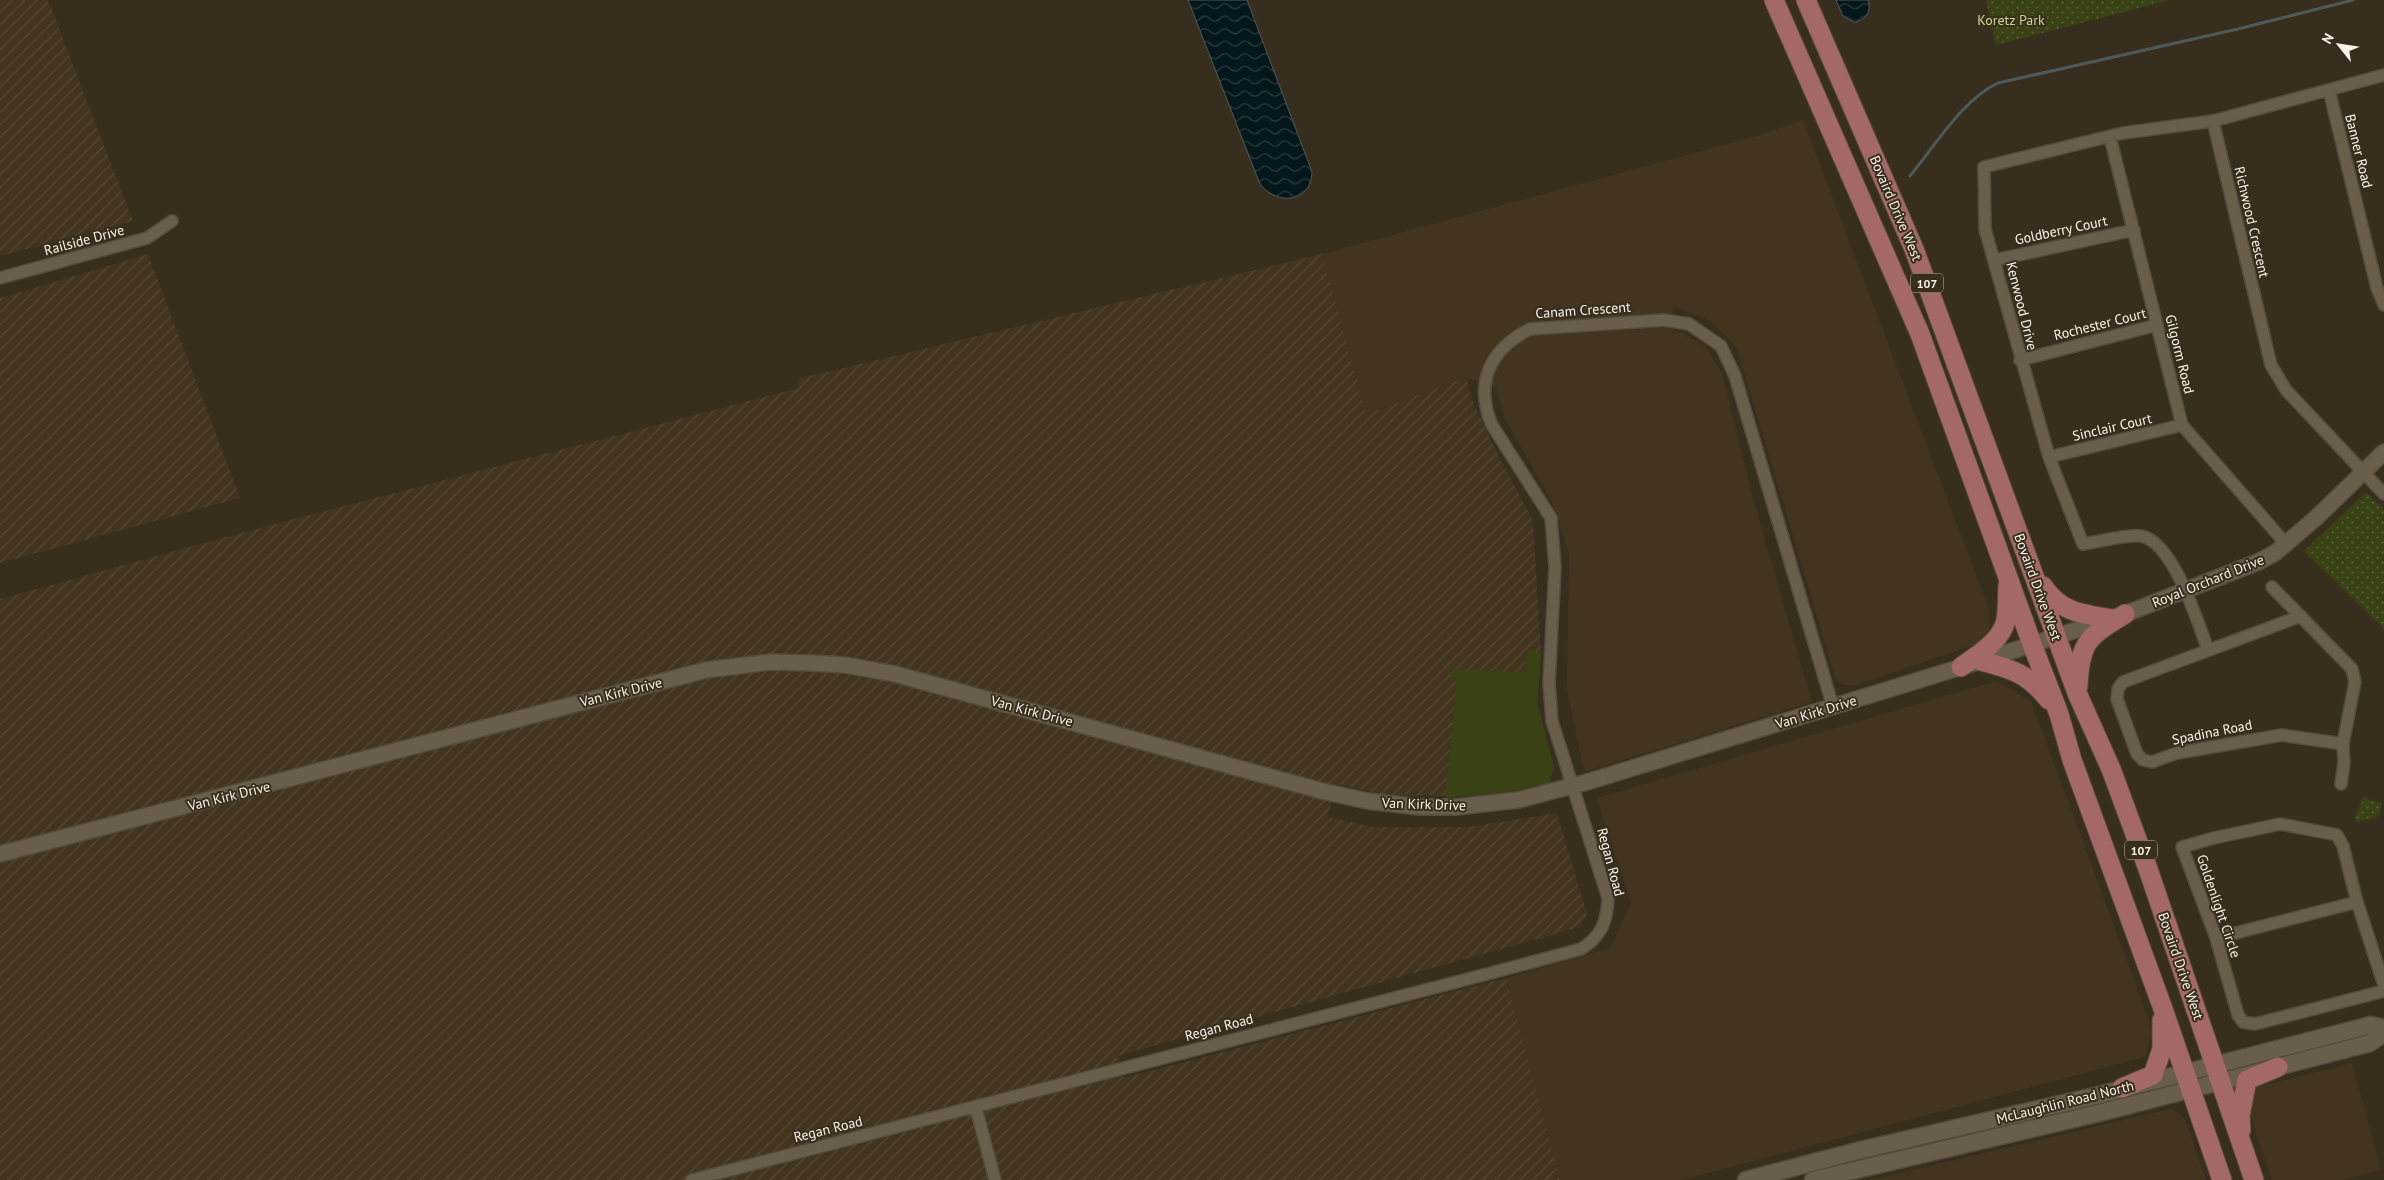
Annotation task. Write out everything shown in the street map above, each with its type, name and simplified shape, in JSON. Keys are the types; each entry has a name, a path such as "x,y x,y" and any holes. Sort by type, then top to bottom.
{"main road":[{"name":"Bovaird Drive West","path":"1774,0 1920,334 2059,714 2072,760 2162,1006 2222,1180"},
{"name":"Bovaird Drive West","path":"1806,0 1912,243 2077,693 2110,769 2148,869 2254,1180"},
{"path":"2033,572 2052,600 2082,614 2119,616"},
{"path":"1961,667 1992,643 2004,626 2009,578"},
{"path":"2077,693 2079,660 2087,642 2095,633 2119,616"},
{"path":"1981,661 2010,668 2035,682 2059,714"},
{"path":"2122,1088 2153,1075 2162,1049 2162,1006"},
{"name":"McLaughlin Road North","path":"1813,1180 2099,1113 2188,1081 2217,1074 2371,1025 2384,1028"},
{"name":"McLaughlin Road North","path":"2217,1074 2278,1067 2370,1043 2384,1033"},
{"path":"2243,1149 2240,1116 2247,1080 2278,1067"},
{"name":"McLaughlin Road North","path":"1746,1180 1861,1150 2122,1088 2188,1081"},
{"path":"1935,1150 1956,1128"}],"street":[{"path":"2213,121 2384,75"},
{"name":"Banner Road","path":"2329,90 2377,288 2384,305"},
{"name":"Kenwood Drive","path":"2186,592 2168,558 2156,543 2141,536 2083,544 2049,457 2020,360 1995,260 1985,229 1984,167 2110,137 2213,121"},
{"name":"Richwood Crescent","path":"2213,121 2271,365 2286,390 2384,494"},
{"name":"Gilgorm Road","path":"2110,137 2182,425 2286,544"},
{"name":"Railside Drive","path":"0,278 147,238 172,222"},
{"name":"Goldberry Court","path":"1995,260 2134,230"},
{"name":"Canam Crescent","path":"1573,786 1552,721 1550,683 1554,567 1551,518 1492,426 1486,411 1484,394 1484,386 1493,360 1514,337 1530,329 1664,320 1689,324 1721,346 1737,383 1833,707"},
{"name":"Rochester Court","path":"2020,360 2157,325"},
{"name":"Sinclair Court","path":"2049,457 2182,425"},
{"name":"Royal Orchard Drive","path":"2056,636 2186,592 2258,562 2286,544 2317,517 2384,452"},
{"path":"2272,587 2355,674 2343,744 2344,763 2341,784"},
{"path":"2186,592 2208,650"},
{"name":"Spadina Road","path":"2300,616 2127,679 2121,685 2117,695 2134,750 2143,760 2152,762 2177,753 2282,735 2343,744"},
{"name":"Van Kirk Drive","path":"0,854 274,784 621,691 726,666 770,662 845,665 895,674 1314,789 1367,801 1456,807 1518,800 1573,786 1833,707 2056,636"},
{"name":"Regan Road","path":"692,1180 976,1108 1265,1030 1581,949 1602,932 1608,916 1608,898 1573,786"},
{"name":"Goldenlight Circle","path":"2384,985 2357,902 2344,846 2338,835 2280,824 2182,847 2216,938 2238,1015 2247,1024 2384,991"},
{"path":"2216,938 2357,902"},
{"path":"976,1108 995,1180"}],"shaded area":[{"path":"0,0 48,0 133,221 0,256"},
{"path":"1803,120 1989,609 1989,633 1974,645 1853,686 1843,685 1836,680 1737,348 1711,321 1673,307 1673,329 1705,346 1722,373 1754,502 1812,702 1584,772 1567,689 1569,553 1551,500 1506,421 1496,387 1466,377 1366,414 1322,254 1757,136"},
{"path":"148,254 240,498 0,563 0,298"},
{"path":"1322,254 1366,414 1466,377 1472,399 1495,449 1533,521 1541,655 1537,702 1554,768 1549,783 1479,796 1385,795 1338,784 1327,817 1374,827 1468,827 1557,813 1587,915 1580,927 1117,1056 1124,1078 1506,978 1560,1180 0,1180 0,599 248,531 799,388 797,379"},
{"path":"1996,681 2031,701 2149,1020 2151,1035 2145,1057 1682,1180 1560,1180 1506,978 1610,948 1631,903 1597,798"},
{"path":"2352,1063 2381,1170 2342,1180 2272,1180 2251,1119 2250,1106 2255,1094 2253,1093 2257,1087"},
{"path":"2170,1109 2178,1113 2186,1121 2206,1180 1870,1180"}],"green space":[{"name":"Koretz Park","path":"1986,0 2170,0 1996,45"},
{"path":"2366,492 2384,510 2384,629 2304,551"},
{"path":"1534,650 1541,655 1537,702 1554,768 1549,783 1510,792 1445,798 1457,679 1450,677 1452,669 1525,672 1527,651"},
{"path":"2362,797 2382,803 2379,816 2358,822 2355,820"}],"water":[{"path":"1188,0 1247,0 1312,172 1306,190 1300,195 1292,198 1275,196 1260,184"},
{"path":"1836,0 1868,0 1869,8 1867,14 1855,23 1843,16"}],"waterway":[{"path":"1910,176 1961,112 1985,90 1998,83 2238,29 2353,0"}]}
